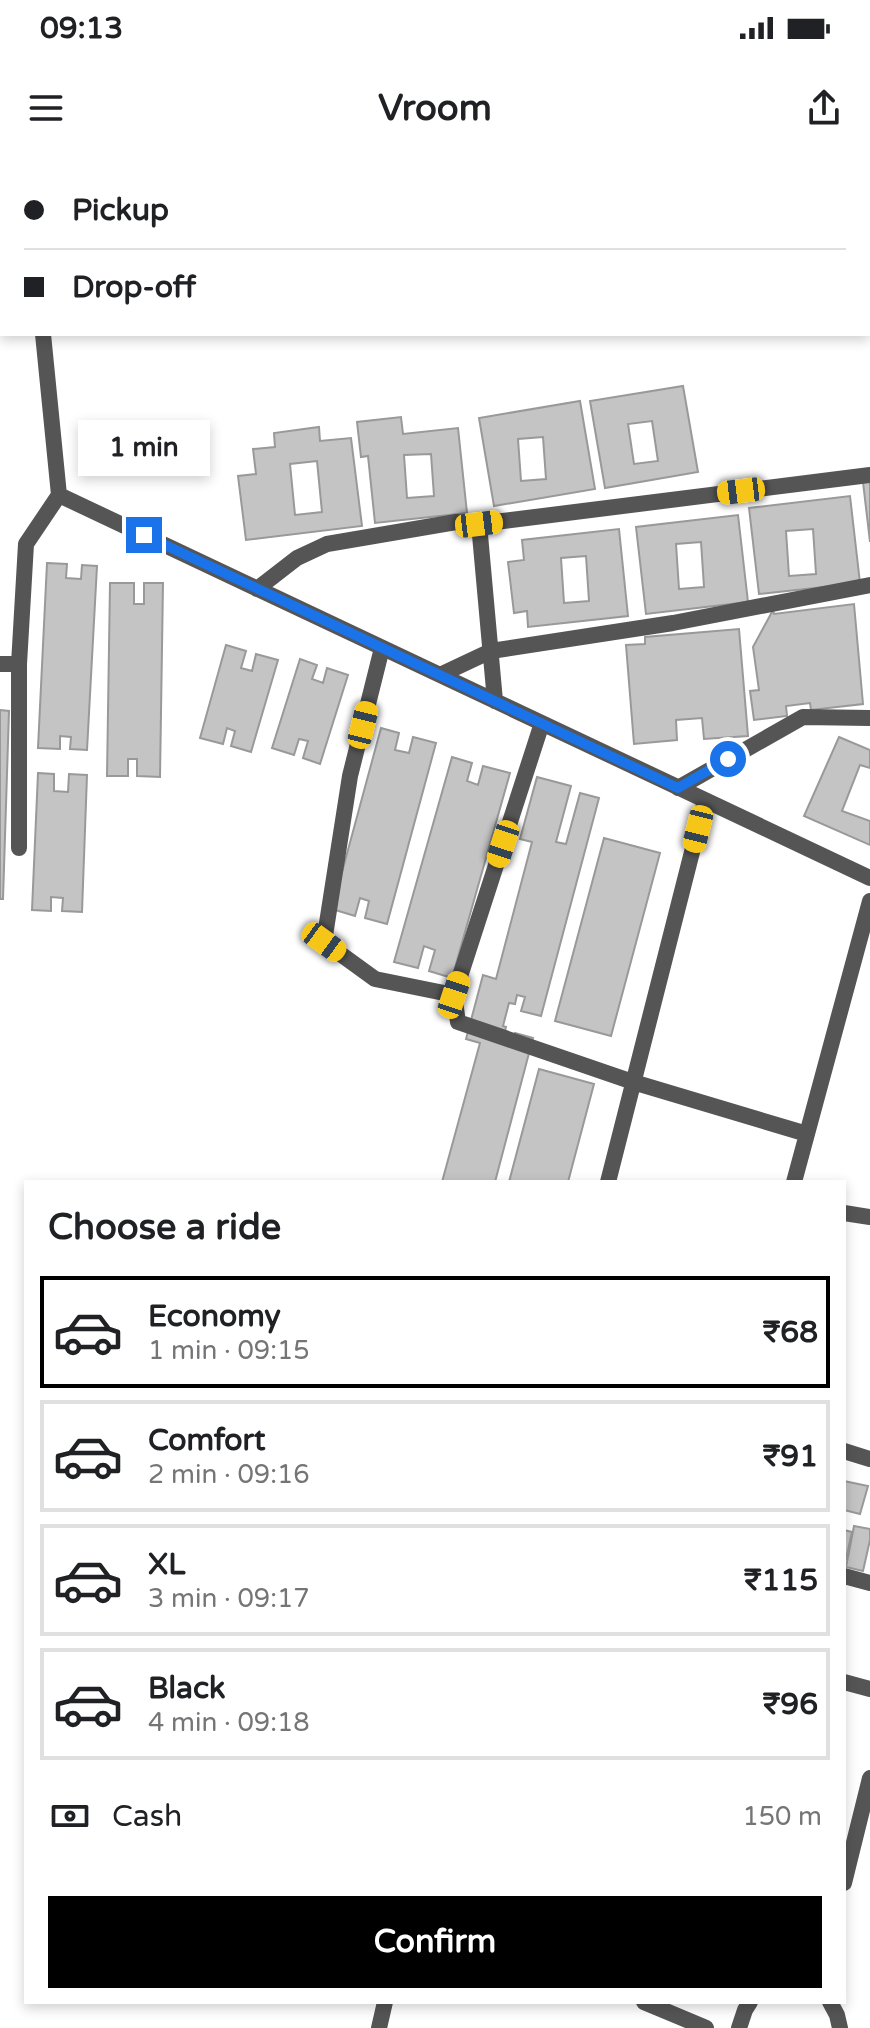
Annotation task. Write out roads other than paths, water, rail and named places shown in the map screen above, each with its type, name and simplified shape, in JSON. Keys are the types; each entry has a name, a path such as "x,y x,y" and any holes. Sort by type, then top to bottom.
{"street":[{"path":"19,848 19,664 26,544 59,495 43,336"},
{"path":"257,589 297,558 327,544 456,522 479,524 870,475"},
{"path":"59,495 870,878"},
{"path":"479,524 495,701"},
{"path":"440,675 491,651 673,623 870,585"},
{"path":"382,648 350,776 324,942 375,979 454,995"},
{"path":"0,664 19,664"},
{"path":"678,788 803,717 870,718"},
{"path":"542,723 454,995 458,1022 633,1082 807,1134"},
{"path":"608,1180 705,801"},
{"path":"795,1180 870,901"},
{"path":"846,1213 870,1217"},
{"path":"846,1452 870,1459"},
{"path":"846,1577 870,1583"},
{"path":"846,1683 870,1689"},
{"path":"846,1873 858,1815 870,1778"},
{"path":"379,2028 385,2004"},
{"path":"649,2004 706,2028"},
{"path":"739,2028 749,2004"},
{"path":"831,2004 840,2028"}]}
